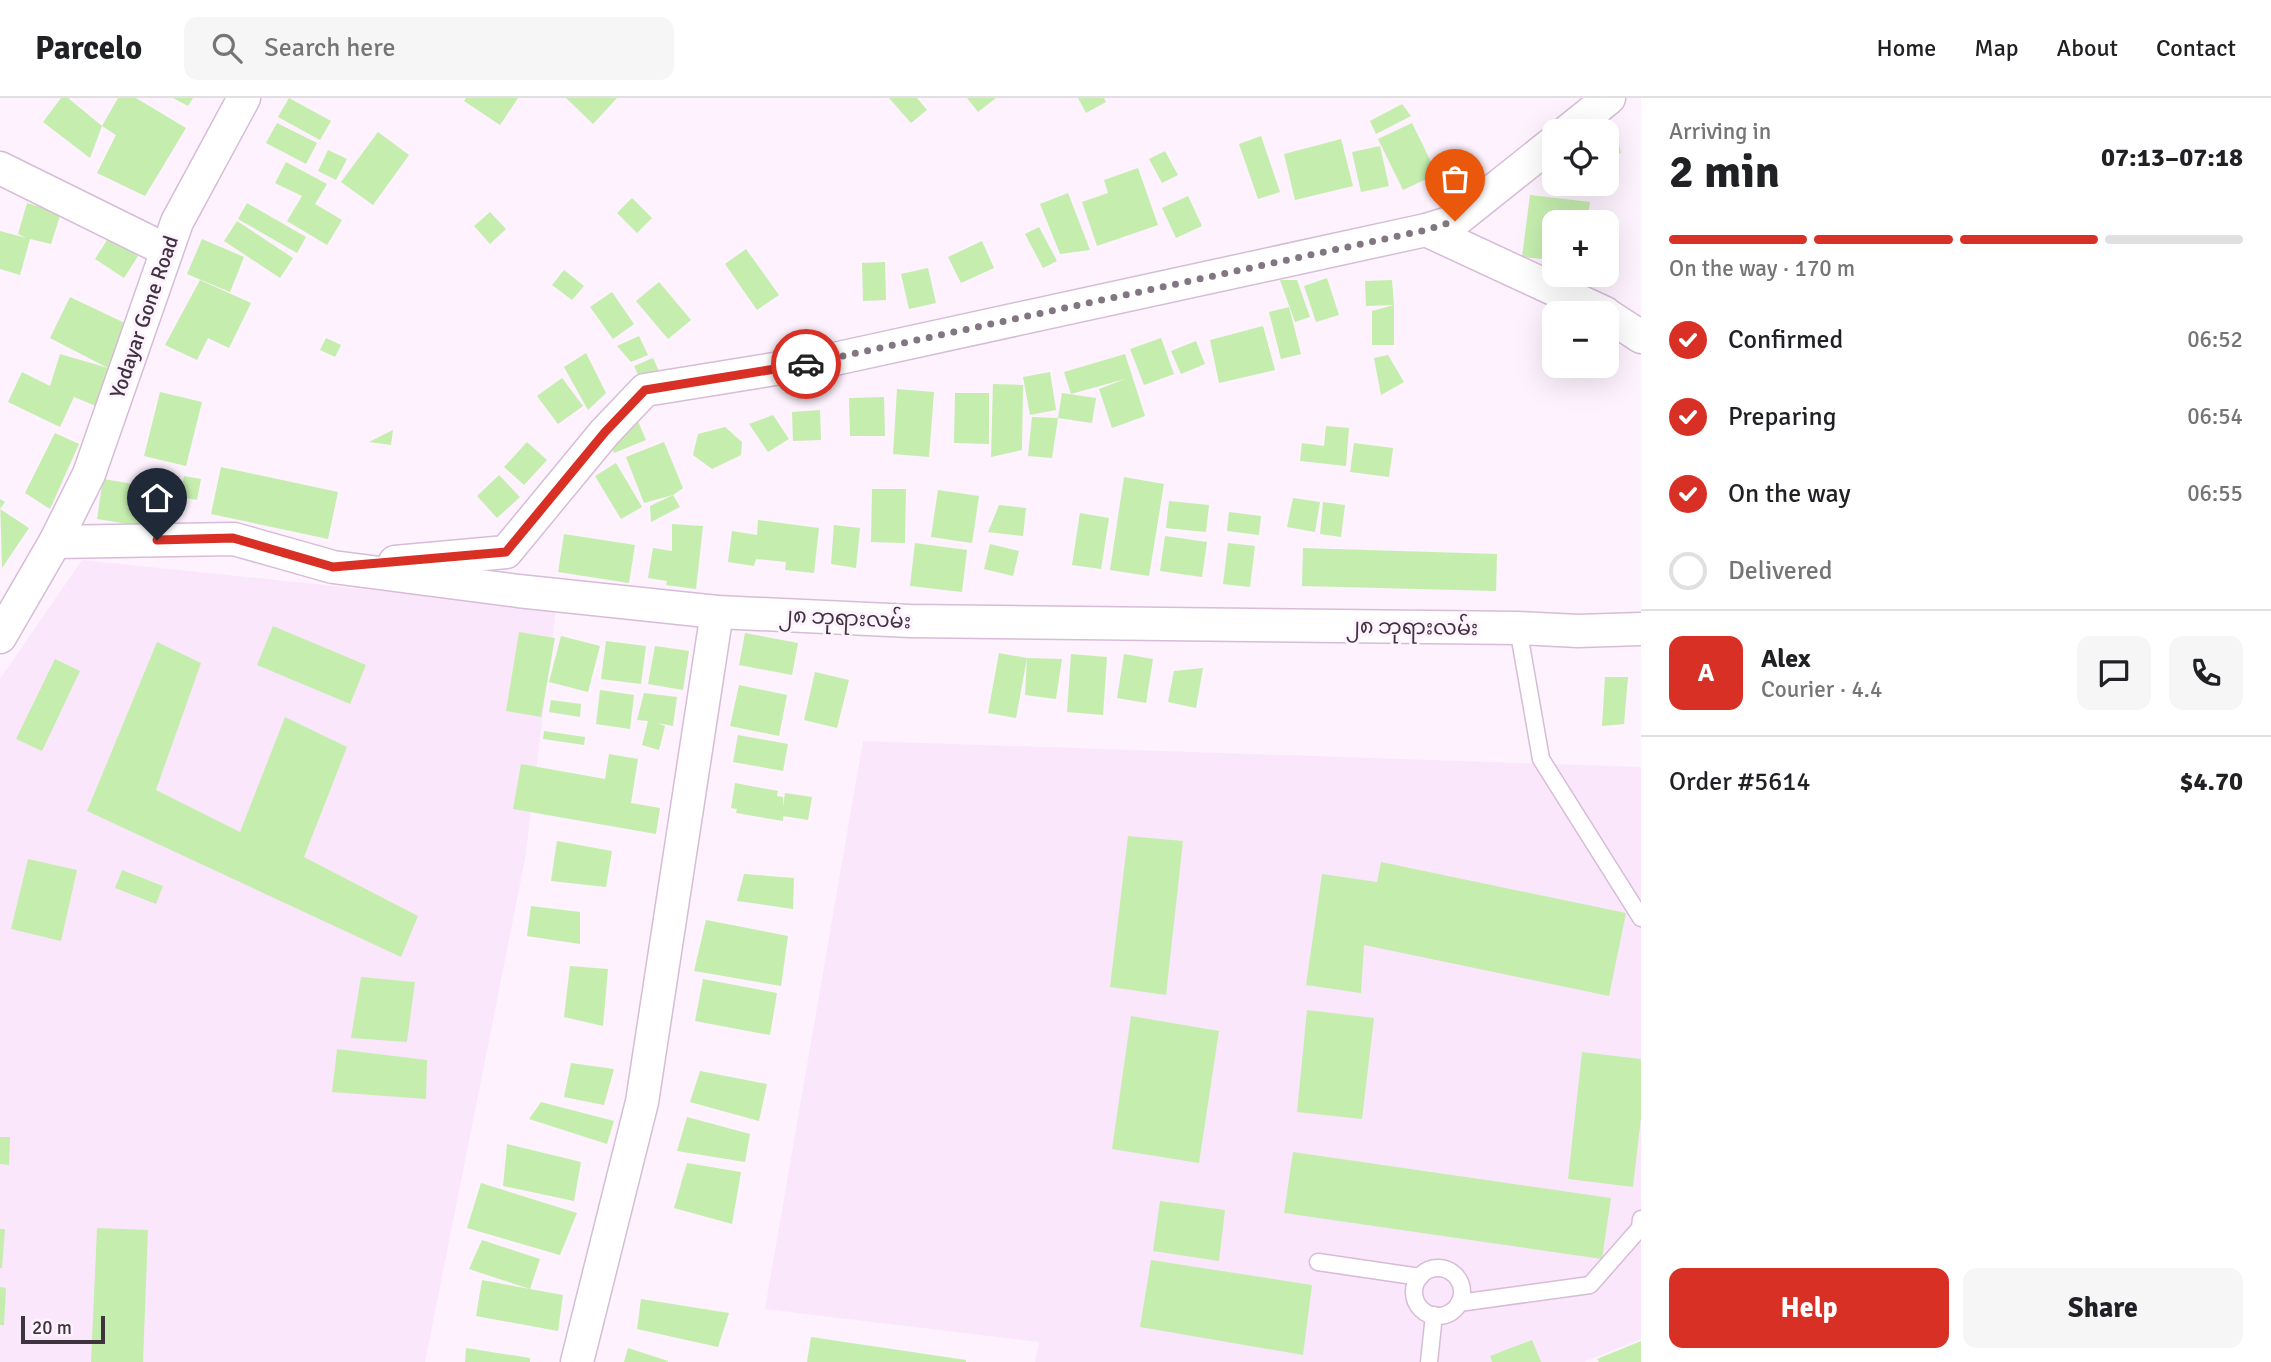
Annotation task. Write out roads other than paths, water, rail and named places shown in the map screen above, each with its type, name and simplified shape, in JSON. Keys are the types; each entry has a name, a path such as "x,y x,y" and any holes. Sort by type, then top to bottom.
{"street":[{"name":"Yodayar Gone Road","path":"0,637 55,542 89,474 177,222 244,98"},
{"path":"1583,119 1609,98"},
{"path":"333,567 506,552 605,432 645,390 830,360 1426,230 1455,221 1542,152"},
{"path":"0,168 166,250"},
{"path":"1426,230 1578,301"},
{"path":"1619,323 1641,337"},
{"name":"၂၈ ဘုရားလမ်း","path":"55,542 233,538 333,567 518,591 717,612 910,621 1518,628 1578,631 1641,629"},
{"path":"577,1362 642,1102 717,612"}],"lane":[{"path":"1518,628 1541,760 1641,918"},
{"path":"1459,1303 1590,1285 1640,1228 1641,1219"},
{"path":"1318,1262 1420,1277"},
{"path":"1433,1269 1449,1270 1460,1281 1462,1288 1459,1303 1449,1313 1434,1315 1420,1307 1415,1292 1420,1277 1433,1269"},
{"path":"1429,1362 1434,1315"}]}
